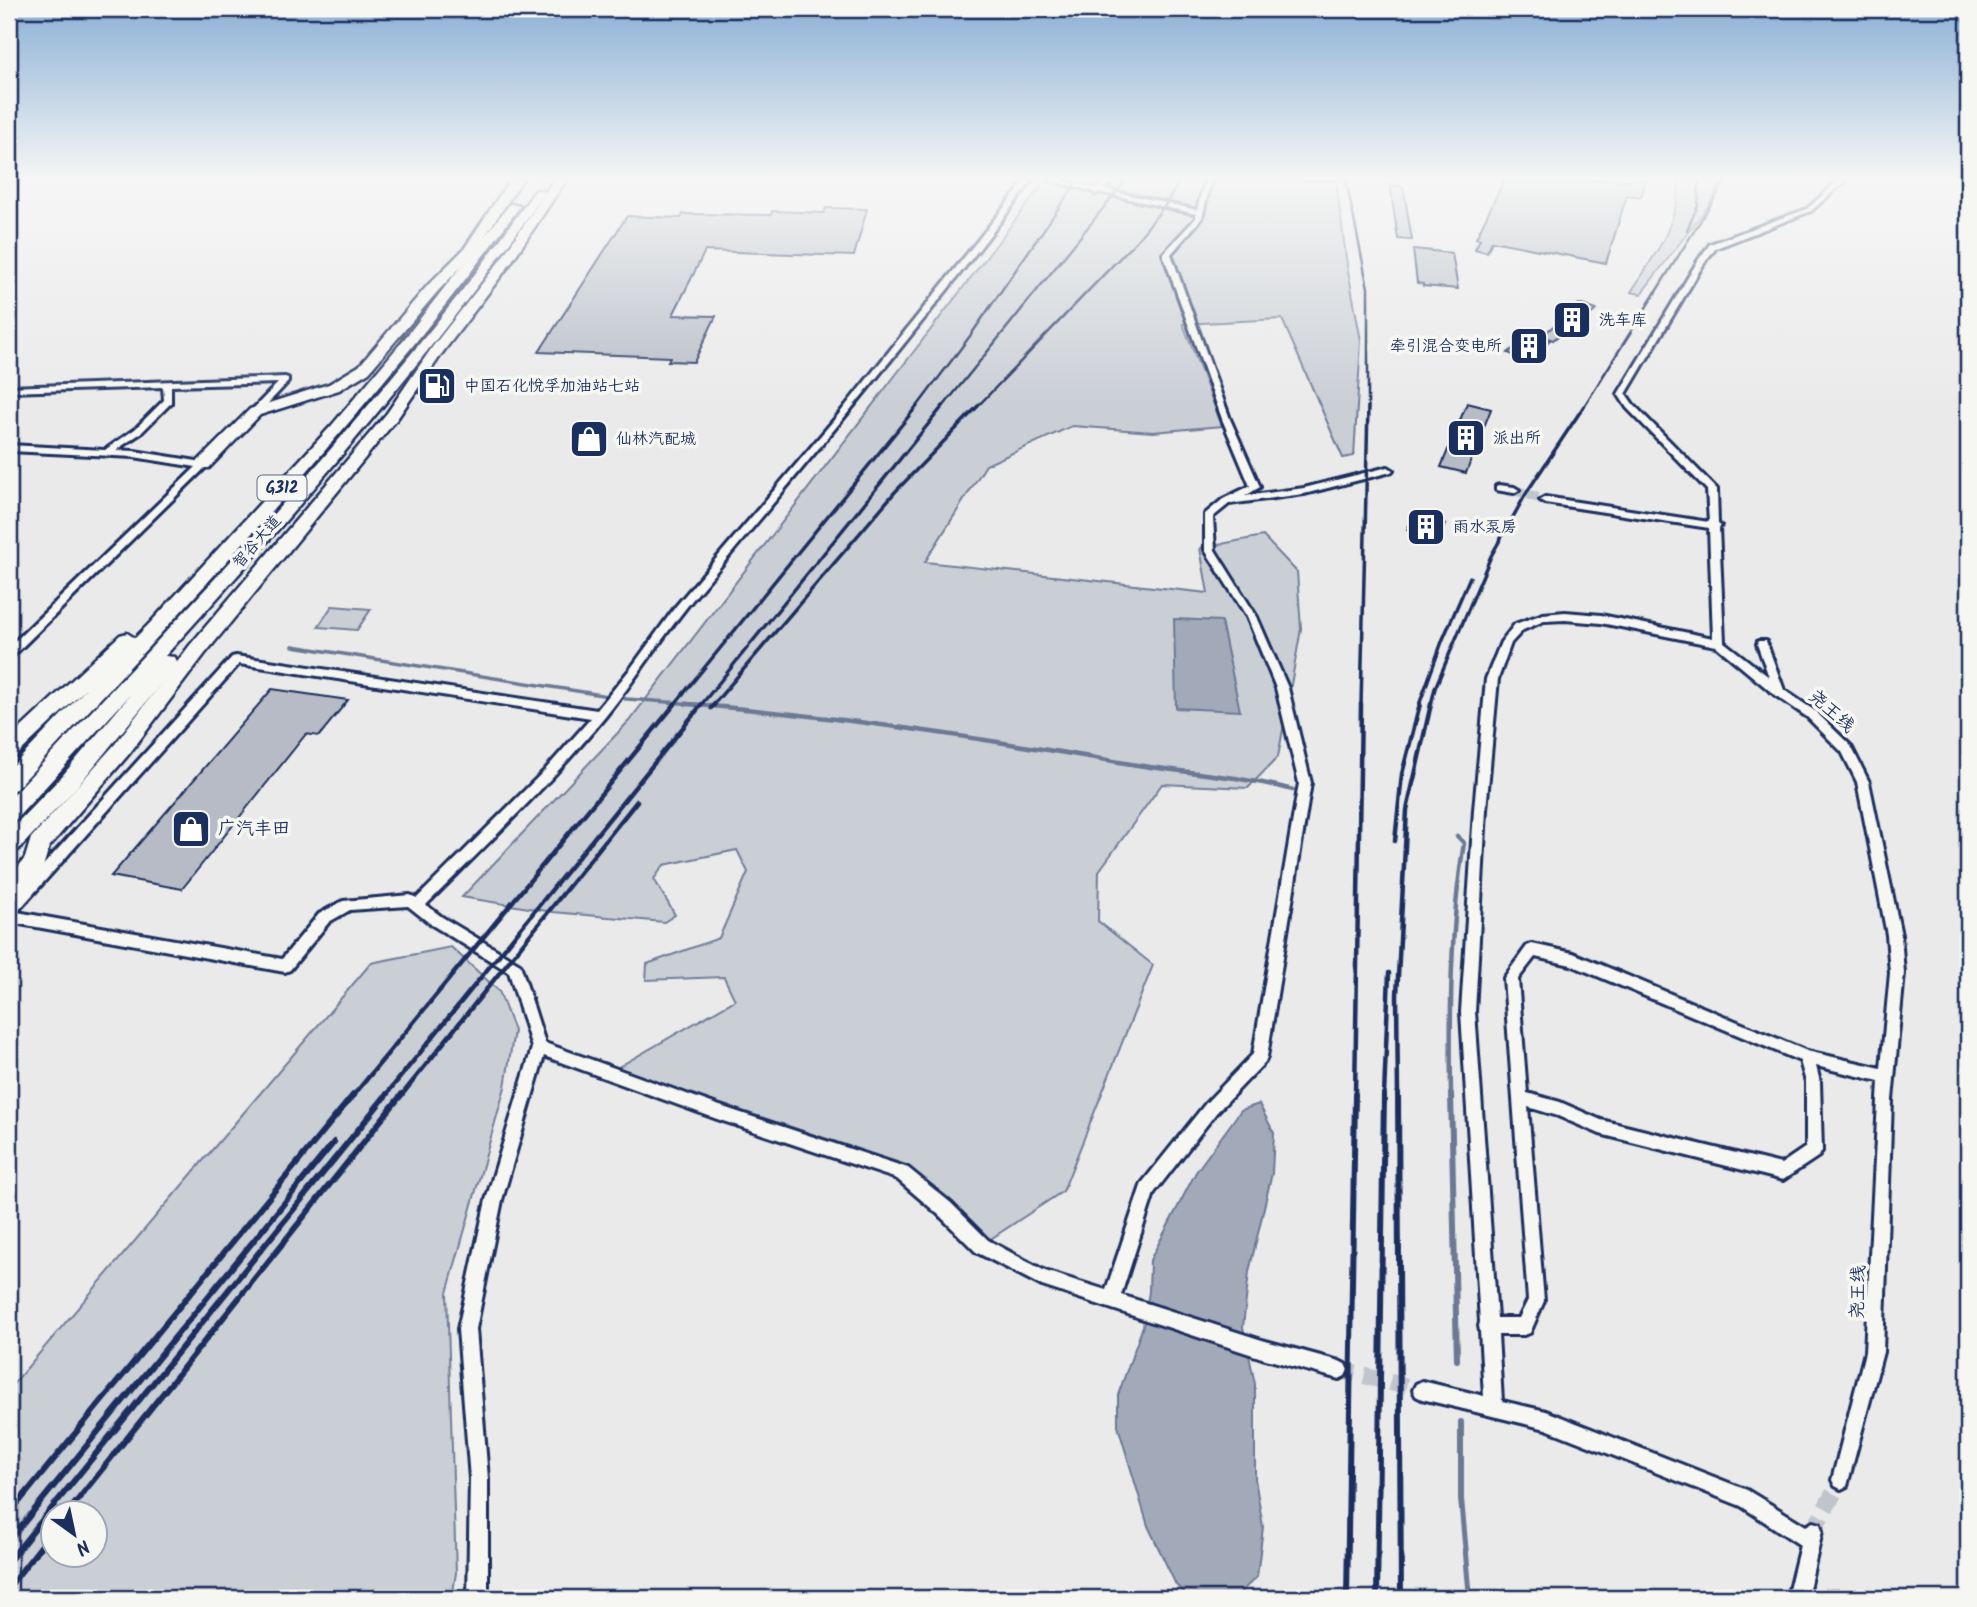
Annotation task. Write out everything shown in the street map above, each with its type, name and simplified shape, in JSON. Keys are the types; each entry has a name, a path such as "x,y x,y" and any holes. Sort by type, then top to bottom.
{"main road":[{"path":"203,465 255,412 334,387 357,374 382,350 433,288 466,255"},
{"path":"9,751 266,505 467,255"},
{"name":"智谷大道","path":"15,777 266,505 406,346 479,255"},
{"name":"智谷大道","path":"9,813 353,434 470,290 492,255"},
{"path":"9,845 69,782 194,628 253,547 334,474 438,349 504,264 508,255"},
{"path":"9,896 35,860 39,844 122,749 197,650 392,416 438,349"}],"street":[{"path":"418,905 549,773 600,715 680,608 842,416 970,255"},
{"path":"1111,1300 1148,1189 1211,1108 1260,1058 1305,783 1282,688 1252,617 1210,550 1208,516 1226,501 1255,487 1226,419 1167,255"},
{"path":"1493,1407 1468,1012 1480,810 1492,679 1506,642 1518,627 1543,618 1565,616 1601,620 1719,643 1716,526 1712,489 1630,406 1622,394 1706,255"},
{"path":"9,389 285,380 255,412"},
{"path":"108,453 138,431 168,401 167,384"},
{"path":"9,448 108,453 203,465"},
{"path":"9,653 203,465"},
{"path":"1226,501 1304,491 1388,471"},
{"path":"1499,488 1514,490"},
{"path":"1545,500 1716,526"},
{"name":"尧王线","path":"1719,643 1779,692 1811,713 1847,749 1863,782 1894,935 1897,973 1886,1076 1874,1352 1842,1480"},
{"path":"1762,644 1779,692"},
{"path":"9,914 236,660 600,715"},
{"path":"9,914 285,966 324,918 348,905 410,900 437,921 515,968 539,1048 494,1200 467,1329 479,1479 478,1598"},
{"path":"1488,1326 1524,1326 1536,1301 1511,978 1532,950 1573,959 1806,1057 1886,1076"},
{"path":"539,1048 718,1112 902,1173 945,1209 982,1246 1042,1278 1135,1310 1339,1370"},
{"path":"1520,1098 1560,1109 1600,1126 1783,1171 1814,1151 1813,1082 1806,1057"},
{"path":"1422,1390 1546,1420 1747,1499 1812,1535 1797,1598"}],"shaded area":[{"path":"988,255 1346,255 1361,341 1354,456 1343,458 1282,319 1183,324 1222,426 1153,432 1072,426 986,465 925,562 1208,593 1200,548 1263,536 1297,572 1301,629 1278,757 1248,788 1162,784 1099,871 1098,921 1153,965 1063,1191 989,1240 906,1165 615,1069 735,1000 724,977 646,980 647,964 719,938 748,872 737,850 664,865 654,879 675,915 664,922 553,912 462,897 629,721"},
{"path":"1654,255 1671,255 1641,294 1631,292"},
{"path":"332,606 371,609 357,630 318,627"},
{"path":"451,947 499,991 514,1031 505,1087 447,1293 456,1573 452,1598 9,1598 9,1389 371,963"}],"water":[{"path":"1174,619 1221,621 1240,711 1176,708"},
{"path":"1259,1104 1274,1133 1272,1173 1249,1272 1243,1327 1255,1384 1255,1479 1263,1527 1257,1577 1234,1598 1190,1598 1176,1585 1148,1526 1118,1426 1118,1395 1143,1326 1149,1292 1150,1260 1196,1172 1241,1110"}],"building":[{"path":"602,255 703,255 673,315 716,316 694,362 668,361 670,357 539,352"},
{"path":"1414,255 1452,255 1458,289 1417,283"},
{"path":"1565,255 1608,255 1606,263"},
{"name":"洗车库","path":"1579,304 1596,310 1570,334 1563,332 1553,340 1542,336"},
{"name":"牵引混合变电所","path":"1532,333 1550,340 1526,360 1508,353"},
{"name":"中国石化悦孚加油站七站","path":"432,377 455,378 443,394 419,393"},
{"name":"派出所","path":"1467,403 1491,409 1466,473 1441,467"},
{"name":"雨水泵房","path":"1413,516 1445,524 1440,539 1407,530"},
{"name":"广汽丰田","path":"272,689 348,700 319,736 306,734 182,889 111,876"}],"waterway":[{"path":"293,646 627,699 708,705"},
{"path":"686,704 906,728 1293,790"},
{"path":"1451,1094 1453,938 1464,843 1457,836"},
{"path":"1451,1094 1457,1360"},
{"path":"1461,1422 1461,1499 1470,1598"}],"tunnel":[{"path":"1514,490 1545,500"},
{"path":"1339,1370 1422,1390"},
{"path":"1813,1531 1841,1480"}],"railway":[{"path":"916,408 1026,255"},
{"path":"942,408 1065,255"},
{"path":"976,408 1123,255"},
{"path":"1361,255 1368,288 1368,406"},
{"path":"1583,408 1679,255"},
{"path":"674,705 917,406"},
{"path":"701,705 943,406"},
{"path":"713,705 895,492 978,406"},
{"path":"1361,705 1368,406"},
{"path":"1431,705 1435,688 1491,556 1527,492 1584,406"},
{"path":"1419,705 1443,639 1470,577"},
{"path":"353,1096 675,704"},
{"path":"385,1096 702,704"},
{"path":"711,708 715,704"},
{"path":"1355,1096 1361,704"},
{"path":"1395,841 1402,774 1420,704"},
{"path":"1398,1096 1397,995 1407,810 1431,704"},
{"path":"401,1096 637,801"},
{"path":"1384,1096 1389,973"},
{"path":"9,1514 354,1094"},
{"path":"9,1561 387,1094"},
{"path":"79,1498 402,1094"},
{"path":"1347,1598 1355,1094"},
{"path":"1377,1598 1384,1094"},
{"path":"1398,1094 1401,1598"},
{"path":"9,1541 334,1142"},
{"path":"9,1587 38,1550"}],"place":[{"name":"洗车库","path":"1572,320"},
{"name":"牵引混合变电所","path":"1529,346"},
{"name":"中国石化悦孚加油站七站","path":"437,386"},
{"name":"派出所","path":"1466,438"},
{"name":"仙林汽配城","path":"589,439"},
{"name":"雨水泵房","path":"1426,527"},
{"name":"广汽丰田","path":"191,829"}]}
